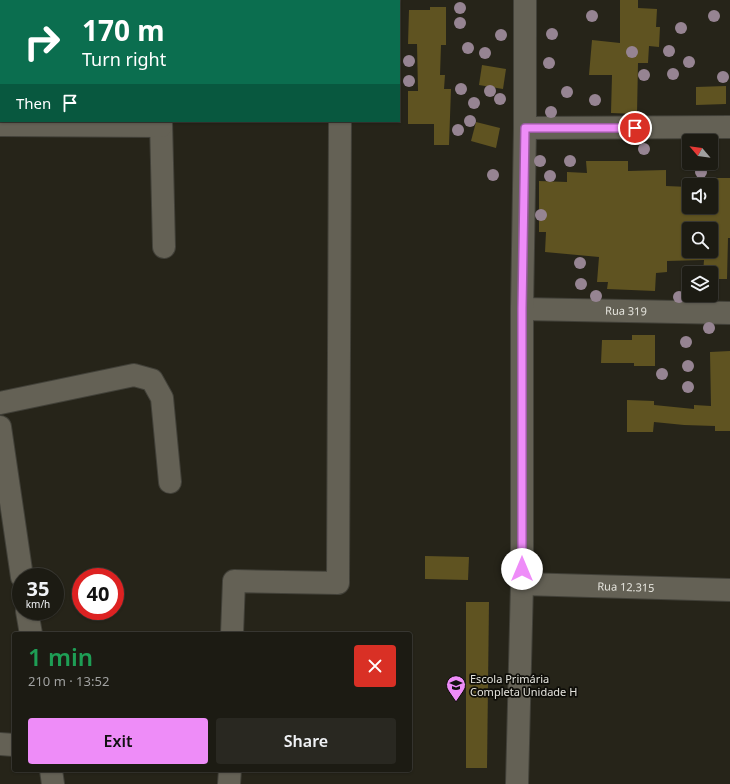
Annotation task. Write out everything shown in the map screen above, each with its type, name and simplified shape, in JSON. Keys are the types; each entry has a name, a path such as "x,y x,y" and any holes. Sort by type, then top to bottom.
{"street":[{"path":"517,784 522,584 522,309 525,128 525,0"},
{"path":"232,632 234,581 338,583 340,122"},
{"path":"0,125 162,124 164,247"},
{"path":"525,128 730,127"},
{"name":"Rua 319","path":"522,309 730,313"},
{"path":"0,403 134,375 152,380 162,398 170,482"},
{"path":"0,426 21,568"},
{"name":"Rua 12.315","path":"522,584 730,590"},
{"path":"29,620 31,632"},
{"path":"0,744 12,745"},
{"path":"51,772 53,784"},
{"path":"229,784 230,772"}],"building":[{"path":"620,0 638,0 638,8 657,9 656,27 660,27 659,47 649,46 648,63 638,63 637,114 611,113 612,75 589,75 592,40 620,43"},
{"path":"430,7 446,7 446,45 441,45 440,75 445,75 444,89 451,89 449,145 434,145 434,124 408,124 408,91 418,91 417,44 408,44 409,10 430,10"},
{"path":"482,65 506,69 503,89 479,85"},
{"path":"726,86 726,104 696,105 696,87"},
{"path":"476,122 500,128 496,148 471,141"},
{"path":"586,161 628,161 628,171 666,170 666,186 682,187 682,214 718,214 718,178 730,178 730,238 728,238 727,279 718,279 718,266 704,266 704,260 667,261 667,272 656,273 655,291 607,289 608,282 597,282 599,257 545,252 546,232 539,232 539,181 567,182 567,172 587,173"},
{"path":"632,335 655,335 655,366 634,366 634,363 601,363 602,340 632,340"},
{"path":"730,351 730,431 715,431 715,426 654,422 653,432 627,432 627,400 654,401 654,405 694,409 694,405 711,406 710,352"},
{"path":"425,556 469,557 468,580 425,579"},
{"path":"466,602 489,602 487,768 466,768"}],"place":[{"name":"Escola Primária Completa Unidade H","path":"456,702"}],"route":[{"path":"522,569 522,309 525,128 635,128"}]}
